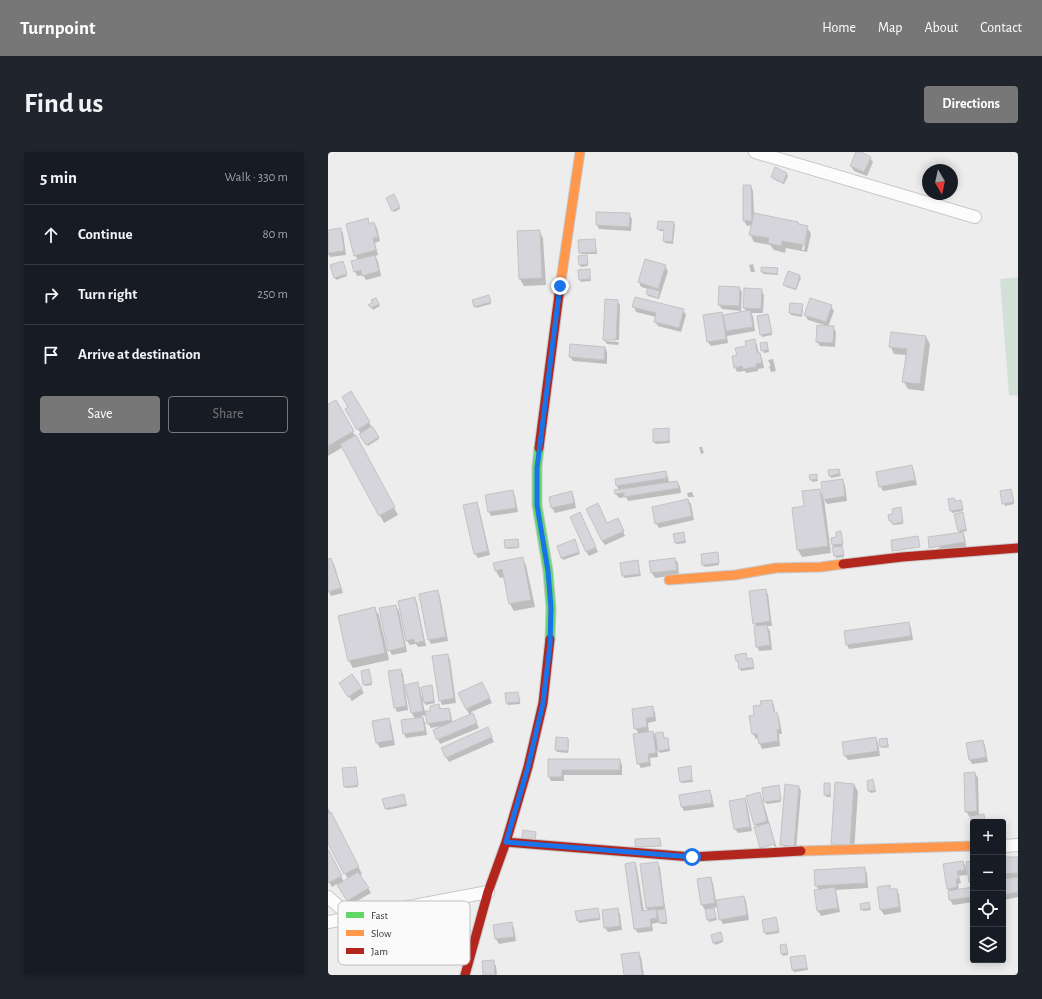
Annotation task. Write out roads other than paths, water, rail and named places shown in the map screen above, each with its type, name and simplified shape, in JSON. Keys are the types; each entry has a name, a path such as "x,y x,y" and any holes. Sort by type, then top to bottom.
{"street":[{"path":"470,957 488,892 506,842 528,767 543,703 550,644 551,608 548,571 537,505 537,468 560,286 580,152"},
{"path":"755,152 975,217"},
{"path":"669,580 734,575 776,568 822,567 902,557 1018,548"},
{"path":"506,842 692,857 804,851 970,846"},
{"path":"1006,846 1018,845"},
{"path":"441,901 488,892"},
{"path":"328,897 338,906"},
{"path":"328,922 338,920"},
{"path":"465,975 468,965"}]}
